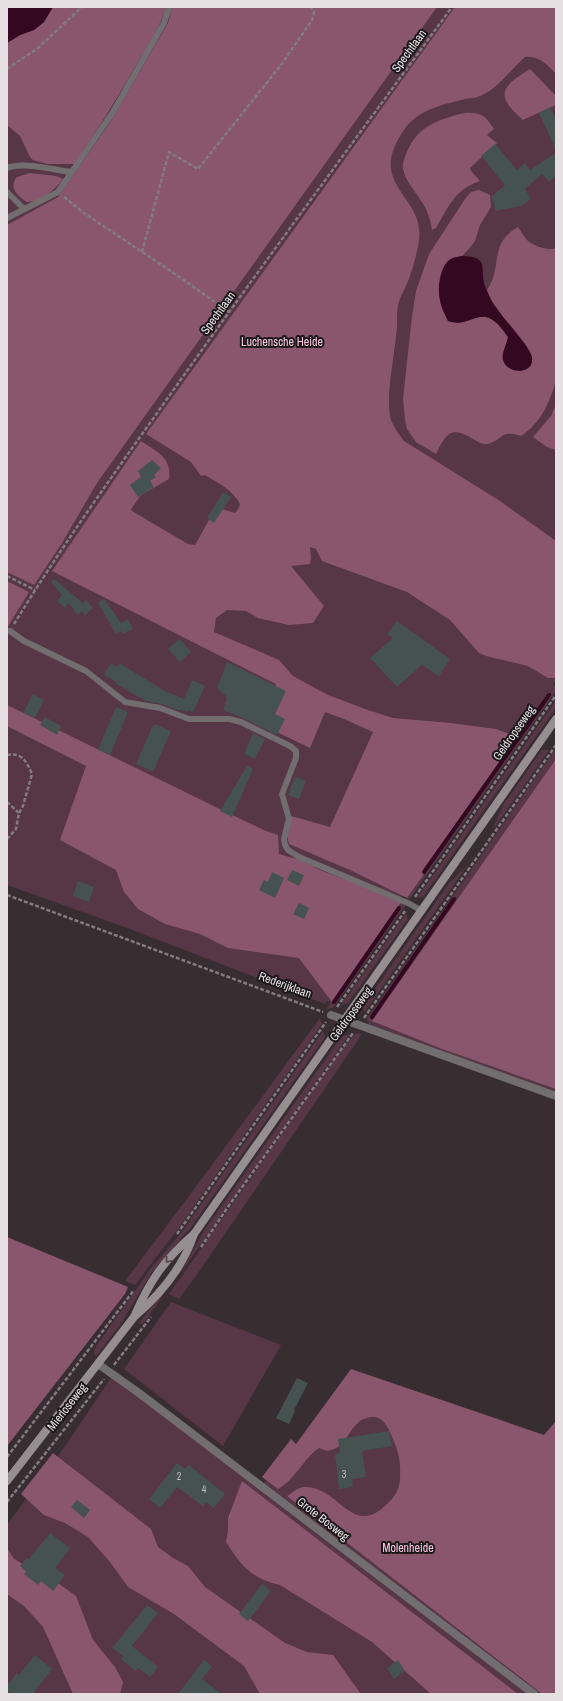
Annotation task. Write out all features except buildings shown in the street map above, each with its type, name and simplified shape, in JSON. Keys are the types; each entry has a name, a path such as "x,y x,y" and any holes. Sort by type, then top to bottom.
{"main road":[{"name":"Geldropseweg","path":"158,1294 183,1262 194,1234 556,719"},
{"name":"Geldropseweg","path":"146,1289 163,1265 179,1247 194,1234"},
{"name":"Mierloseweg","path":"134,1317 146,1289"},
{"name":"Mierloseweg","path":"7,1481 134,1317 158,1294"}],"street":[{"path":"331,1015 556,1096"},
{"name":"Grote Bosweg","path":"98,1364 534,1694"}],"lane":[{"path":"7,218 58,192 113,112 164,23 169,7"},
{"path":"7,168 12,166 29,166 72,172"},
{"path":"7,192 24,209"},
{"path":"10,631 24,641 86,671 125,702 160,708 189,719 229,719 241,722 290,746 296,751 296,758 282,794 289,819 284,839 288,850 299,857 410,904 422,911"}],"path":[{"path":"7,69 38,48 82,7"},
{"path":"142,252 169,152 198,169 281,65 299,40 312,20 314,13 310,7"},
{"name":"Spechtlaan","path":"10,631 35,590 141,436 229,312 452,7"},
{"path":"58,192 84,213 229,312"},
{"path":"7,576 35,590"},
{"name":"Geldropseweg","path":"173,1239 556,695"},
{"name":"Geldropseweg","path":"197,1253 243,1185 359,1025 556,745"},
{"path":"7,755 14,753 23,758 32,774 23,806 19,813 16,829 7,839"},
{"path":"7,802 19,813"},
{"name":"Rederijklaan","path":"7,895 331,1015"},
{"name":"Mierloseweg","path":"7,1457 137,1286"},
{"name":"Mierloseweg","path":"7,1502 144,1326"}],"green space":[{"name":"Luchensche Heide","path":"7,7 556,7 556,680 553,684 556,687 556,691 409,900 407,898 425,873 424,870 519,734 329,998 332,1002 401,902 405,906 333,1008 326,1009 331,1002 327,1001 325,1004 130,929 7,885"},
{"path":"53,7 166,7 161,22 150,42 107,114 74,164 47,164 33,160 30,157 20,136 7,125 7,43 20,35 34,30 44,22"},
{"path":"172,7 437,7 97,483 62,543 34,585 7,572 7,225 58,197 111,121 168,23"},
{"path":"455,7 556,7 556,74 546,64 538,59 525,57 493,89 487,93 478,97 441,105 418,116 406,127 394,147 391,163 393,177 413,211 418,224 419,240 412,271 398,306 397,332 389,390 389,411 392,423 404,441 500,501 556,541 556,678 548,678 528,666 479,653 450,620 407,592 322,561 316,549 310,547 310,564 291,566 324,606 313,623 289,625 258,618 246,611 227,610 216,618 214,632 279,660 293,676 328,695 368,710 393,718 451,723 496,729 510,734 519,734 424,869 425,873 407,898 350,870 289,844 287,835 291,816 330,827 373,732 325,712 310,748 258,723 276,684 52,571 141,441 158,452 166,460 169,479 141,495 131,509 132,511 188,544 195,545 217,506 235,513 238,509 240,504 229,491 205,475 201,476 191,462 146,434"},
{"path":"530,69 555,95 556,105 523,120 508,104 505,98 505,92 507,86"},
{"path":"464,113 482,115 488,120 494,129 487,135 497,143 470,168 480,181 464,189 458,194 436,228 432,230 426,209 407,180 403,162 411,144 422,131 445,118"},
{"path":"30,173 56,176 63,179 47,194 37,200 27,202 15,191 14,181 17,177"},
{"path":"479,190 490,195 491,207 480,225 475,241 462,256 452,258 446,265 440,280 439,288 441,304 444,312 448,321 457,323 477,317 484,317 491,319 499,325 508,337 503,358 522,371 501,314 492,301 487,290 492,281 499,248 509,234 518,227 528,241 534,245 541,248 556,248 556,380 548,404 544,411 534,425 521,436 509,434 502,436 492,443 485,444 461,433 455,432 447,436 436,454 416,442 407,429 405,420 403,399 416,291 429,254 465,199 471,192"},
{"path":"556,404 556,450 547,447 533,437 551,416"},
{"path":"7,581 29,592 7,628"},
{"path":"556,700 556,708 423,897 417,898"},
{"path":"7,705 224,811 266,831 278,835 279,854 300,860 320,870 402,901 332,1002 299,958 228,948 200,934 165,924 138,909 124,892 116,870 60,840 86,766 7,726"},
{"path":"542,750 549,750 495,827 494,826 503,805"},
{"path":"554,751 556,753 556,759 442,1049 556,1089 556,1093 368,1024 369,1022 366,1020"},
{"path":"556,759 556,1089 442,1049 372,1021"},
{"path":"467,866 364,1013 363,1006 449,883"},
{"path":"406,913 408,919 348,1003 341,1005"},
{"path":"320,1018 322,1024 181,1225 135,1285 125,1281 186,1200"},
{"path":"323,1031 325,1037 192,1226 152,1272 120,1325 95,1356 95,1348 151,1268 181,1233"},
{"path":"356,1033 361,1034 358,1040 198,1273 179,1299 169,1294 339,1053"},
{"path":"350,1034 187,1264 144,1323 139,1324 186,1263 205,1229 342,1036"},
{"path":"7,1237 128,1287 125,1294 7,1446"},
{"path":"171,1302 281,1345 223,1446 124,1369"},
{"path":"351,1369 544,1435 556,1421 556,1694 542,1694 287,1496 301,1487 318,1489 328,1494 354,1514 364,1516 374,1514 386,1505 398,1489 400,1481 400,1463 398,1452 392,1436 383,1421 377,1417 374,1417 367,1418 357,1423 338,1447 327,1451 319,1448 308,1458 290,1480 278,1489 262,1477 291,1439 296,1444"},
{"name":"Molenheide","path":"115,1372 263,1484 371,1379 556,1694 7,1694 7,1525 65,1446"},
{"path":"53,1453 151,1529 158,1547 173,1558 188,1566 205,1587 285,1643 307,1652 333,1655 361,1694 260,1694 244,1666 174,1614 128,1587 110,1562 88,1537 65,1523 44,1515 21,1494"},
{"path":"242,1481 518,1694 431,1694 372,1642 280,1585 261,1579 254,1575 242,1564 226,1542 228,1518"},
{"path":"7,1548 14,1559 58,1583 76,1596 93,1640 115,1667 123,1682 120,1694 73,1694 43,1627 24,1606 7,1594"}],"shaded area":[{"path":"7,7 53,7 44,22 34,30 20,35 7,43"},
{"path":"462,256 471,257 480,261 482,265 483,280 491,300 530,351 532,363 525,370 515,370 506,365 503,360 503,354 508,337 499,325 491,319 478,317 457,323 448,321 441,306 439,295 440,276 445,265 449,261"}],"waterway":[{"path":"424,872 549,695"},
{"path":"372,1017 454,899"},
{"path":"334,1002 399,908"}]}
